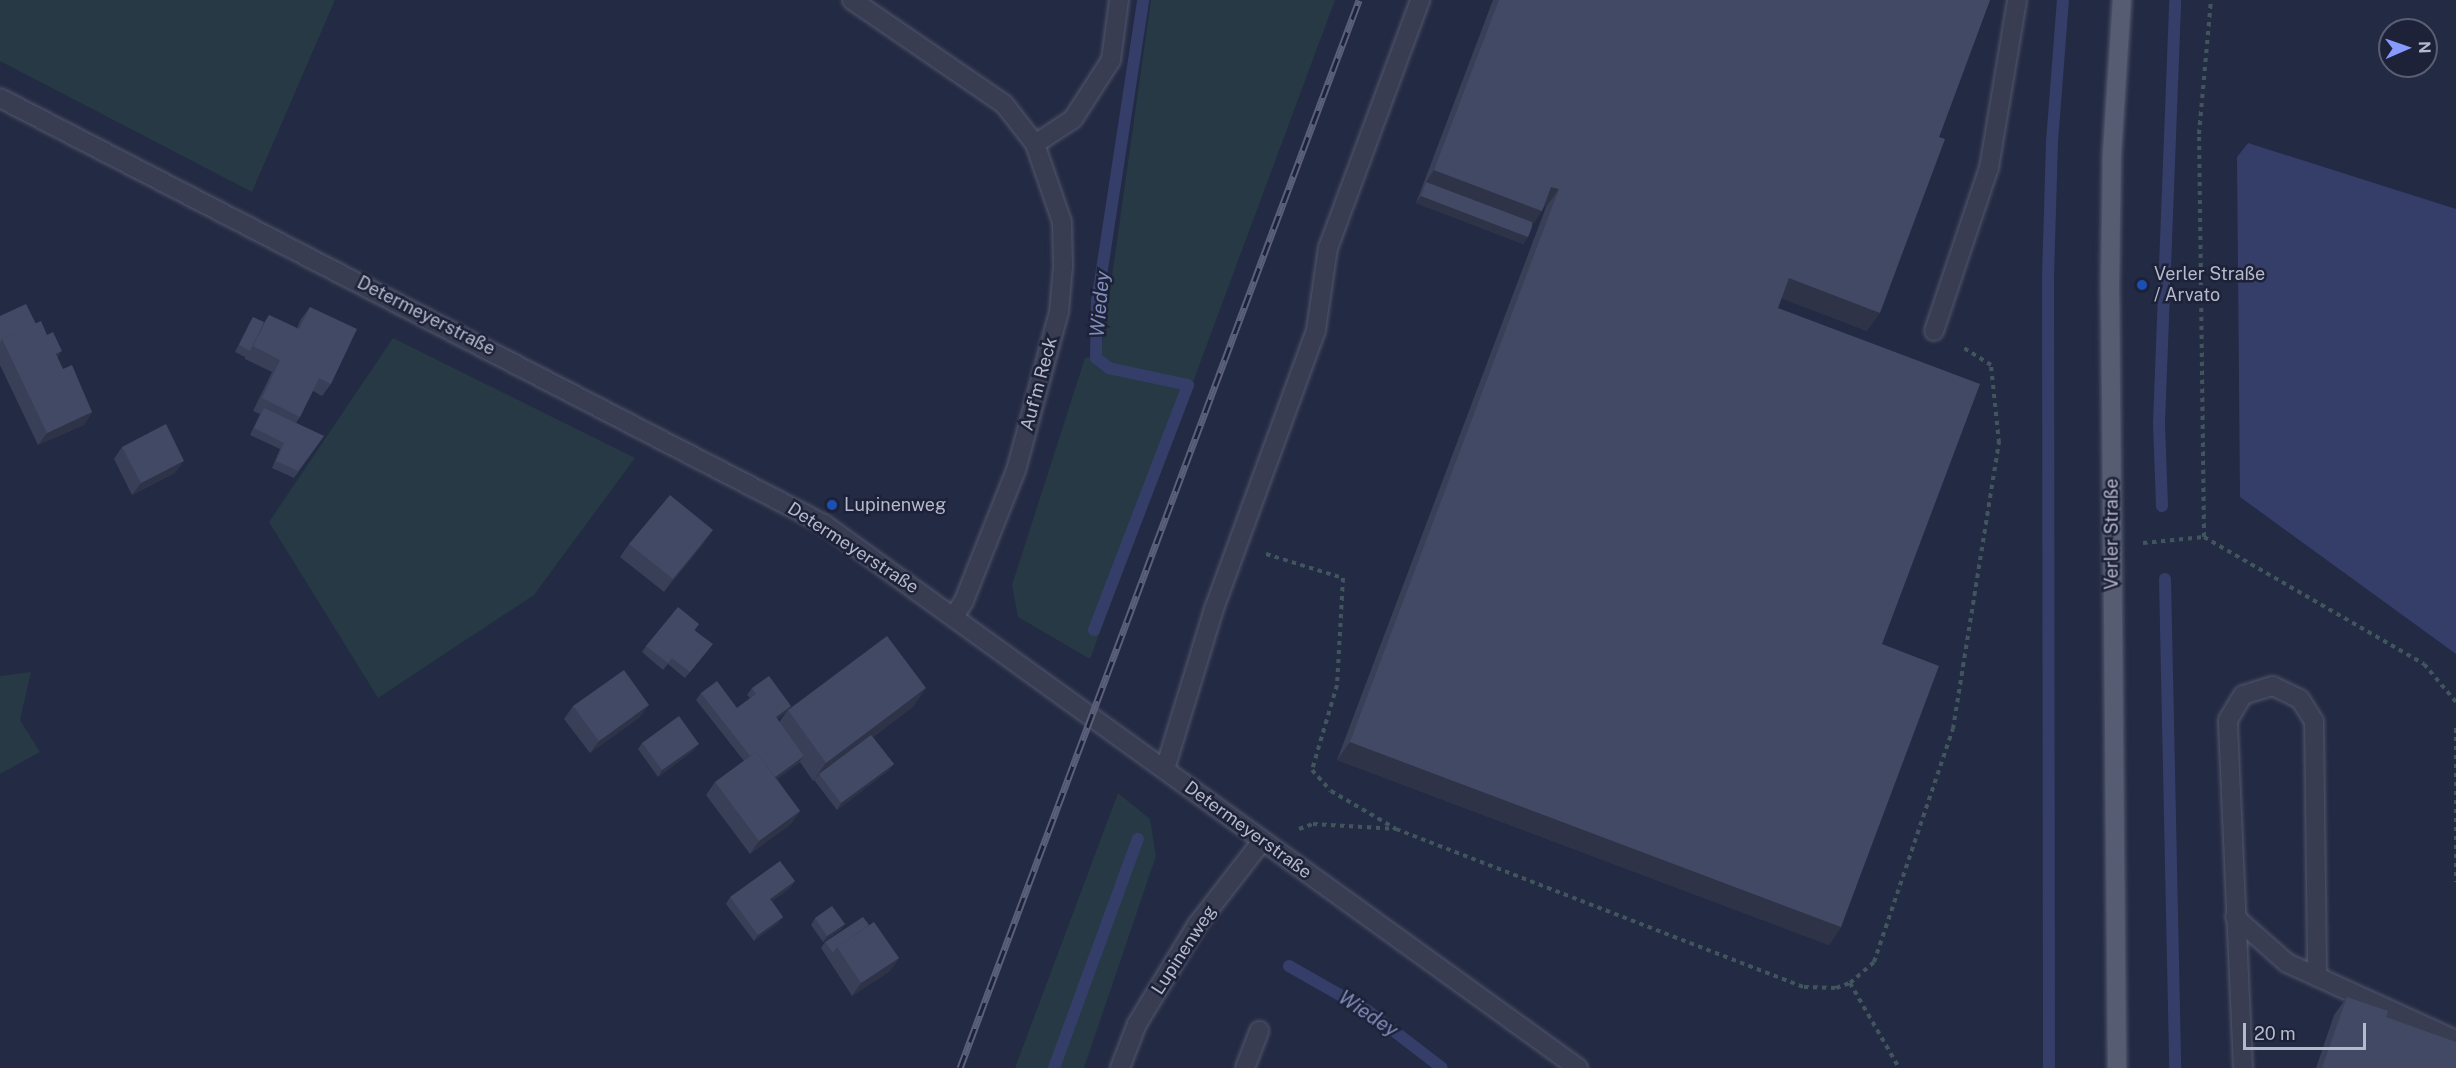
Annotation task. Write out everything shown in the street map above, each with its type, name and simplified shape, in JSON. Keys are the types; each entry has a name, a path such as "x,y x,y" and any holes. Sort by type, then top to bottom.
{"main road":[{"name":"Verler Straße","path":"2117,1068 2112,546 2112,153 2122,0"}],"street":[{"name":"Auf'm Reck","path":"852,0 1004,104 1035,144 1062,222 1059,312 1016,470 964,601 955,615"},
{"path":"1035,144 1073,119 1111,60 1119,0"},
{"path":"1165,769 1237,545 1316,330 1328,248 1420,0"},
{"path":"1934,331 1989,168 2017,0"},
{"name":"Determeyerstraße","path":"0,98 805,514 955,615 1262,841 1578,1068"},
{"path":"2243,1068 2228,720 2243,695 2273,686 2300,699 2314,721 2317,976"},
{"name":"Lupinenweg","path":"1120,1068 1137,1024 1197,925 1262,841"},
{"path":"2235,917 2288,963 2456,1040"},
{"path":"1245,1068 1259,1031"}],"path":[{"path":"2204,537 2199,134 2211,0"},
{"path":"1237,545 1343,578 1338,685 1312,770 1331,791 1396,830 1804,987 1836,988 1850,983 1874,962 1953,729 1999,443 1991,364 1934,331"},
{"path":"2112,546 2204,537 2424,664 2456,702"},
{"path":"2456,728 2456,882"},
{"path":"1262,841 1313,824 1396,830"},
{"path":"1850,983 1899,1068"}],"shaded area":[{"path":"0,0 335,0 252,192 0,61"},
{"path":"1151,0 1335,0 1090,659 1018,617 1012,585 1085,358 1101,354"},
{"path":"393,338 635,458 534,595 378,698 269,522"},
{"path":"31,672 20,720 40,752 0,774 0,676"},
{"path":"1118,793 1150,819 1156,856 1084,1068 1015,1068"}],"water":[{"path":"2248,143 2456,209 2456,654 2240,497 2237,157"}],"building":[{"path":"1499,0 1990,0 1939,137 1945,139 1880,313 1789,278 1778,308 1980,384 1882,644 1939,666 1841,927 1350,742 1559,189 1551,187 1542,211 1434,170"},
{"path":"1426,182 1532,222 1528,237 1421,196"},
{"path":"26,304 36,324 2,339 0,343 0,316"},
{"path":"310,307 357,329 331,384 319,378 300,417 262,398 280,360 253,346 269,315 299,329"},
{"path":"253,317 264,322 250,351 239,345"},
{"path":"41,321 47,335 53,332 62,351 56,354 63,369 72,365 92,412 47,433 2,339"},
{"path":"264,408 324,436 298,471 276,461 284,443 254,428"},
{"path":"166,424 184,461 141,483 122,447"},
{"path":"670,495 713,530 673,579 629,544"},
{"path":"678,607 699,624 694,630 713,644 690,672 672,658 668,663 646,646"},
{"path":"887,636 926,688 826,763 788,710"},
{"path":"624,670 649,705 599,741 573,706"},
{"path":"769,676 791,706 776,717 804,756 775,777 756,752 750,756 701,693 717,681 737,708 756,694 752,688"},
{"path":"679,716 699,744 662,770 642,743"},
{"path":"871,735 894,764 841,803 819,774"},
{"path":"756,752 800,811 759,841 715,782"},
{"path":"780,861 795,881 770,899 783,917 758,935 730,897"},
{"path":"832,906 845,924 827,936 815,918"},
{"path":"863,917 869,925 837,947 833,953 825,942"},
{"path":"874,922 899,958 861,983 837,947"},
{"path":"2347,997 2388,1011 2386,1017 2456,1042 2456,1068 2322,1068"}],"waterway":[{"name":"Wiedey","path":"1094,630 1188,385 1109,368 1096,358 1097,302 1143,0"},
{"path":"2049,1068 2048,277 2052,142 2063,0"},
{"path":"2162,506 2159,423 2175,0"},
{"path":"2165,579 2175,1068"},
{"path":"1054,1068 1138,839"},
{"name":"Wiedey","path":"1289,966 1368,1011 1442,1068"}],"railway":[{"path":"960,1068 1359,0"}],"place":[{"name":"Verler Straße / Arvato","path":"2142,285"},
{"name":"Lupinenweg","path":"832,505"}]}
